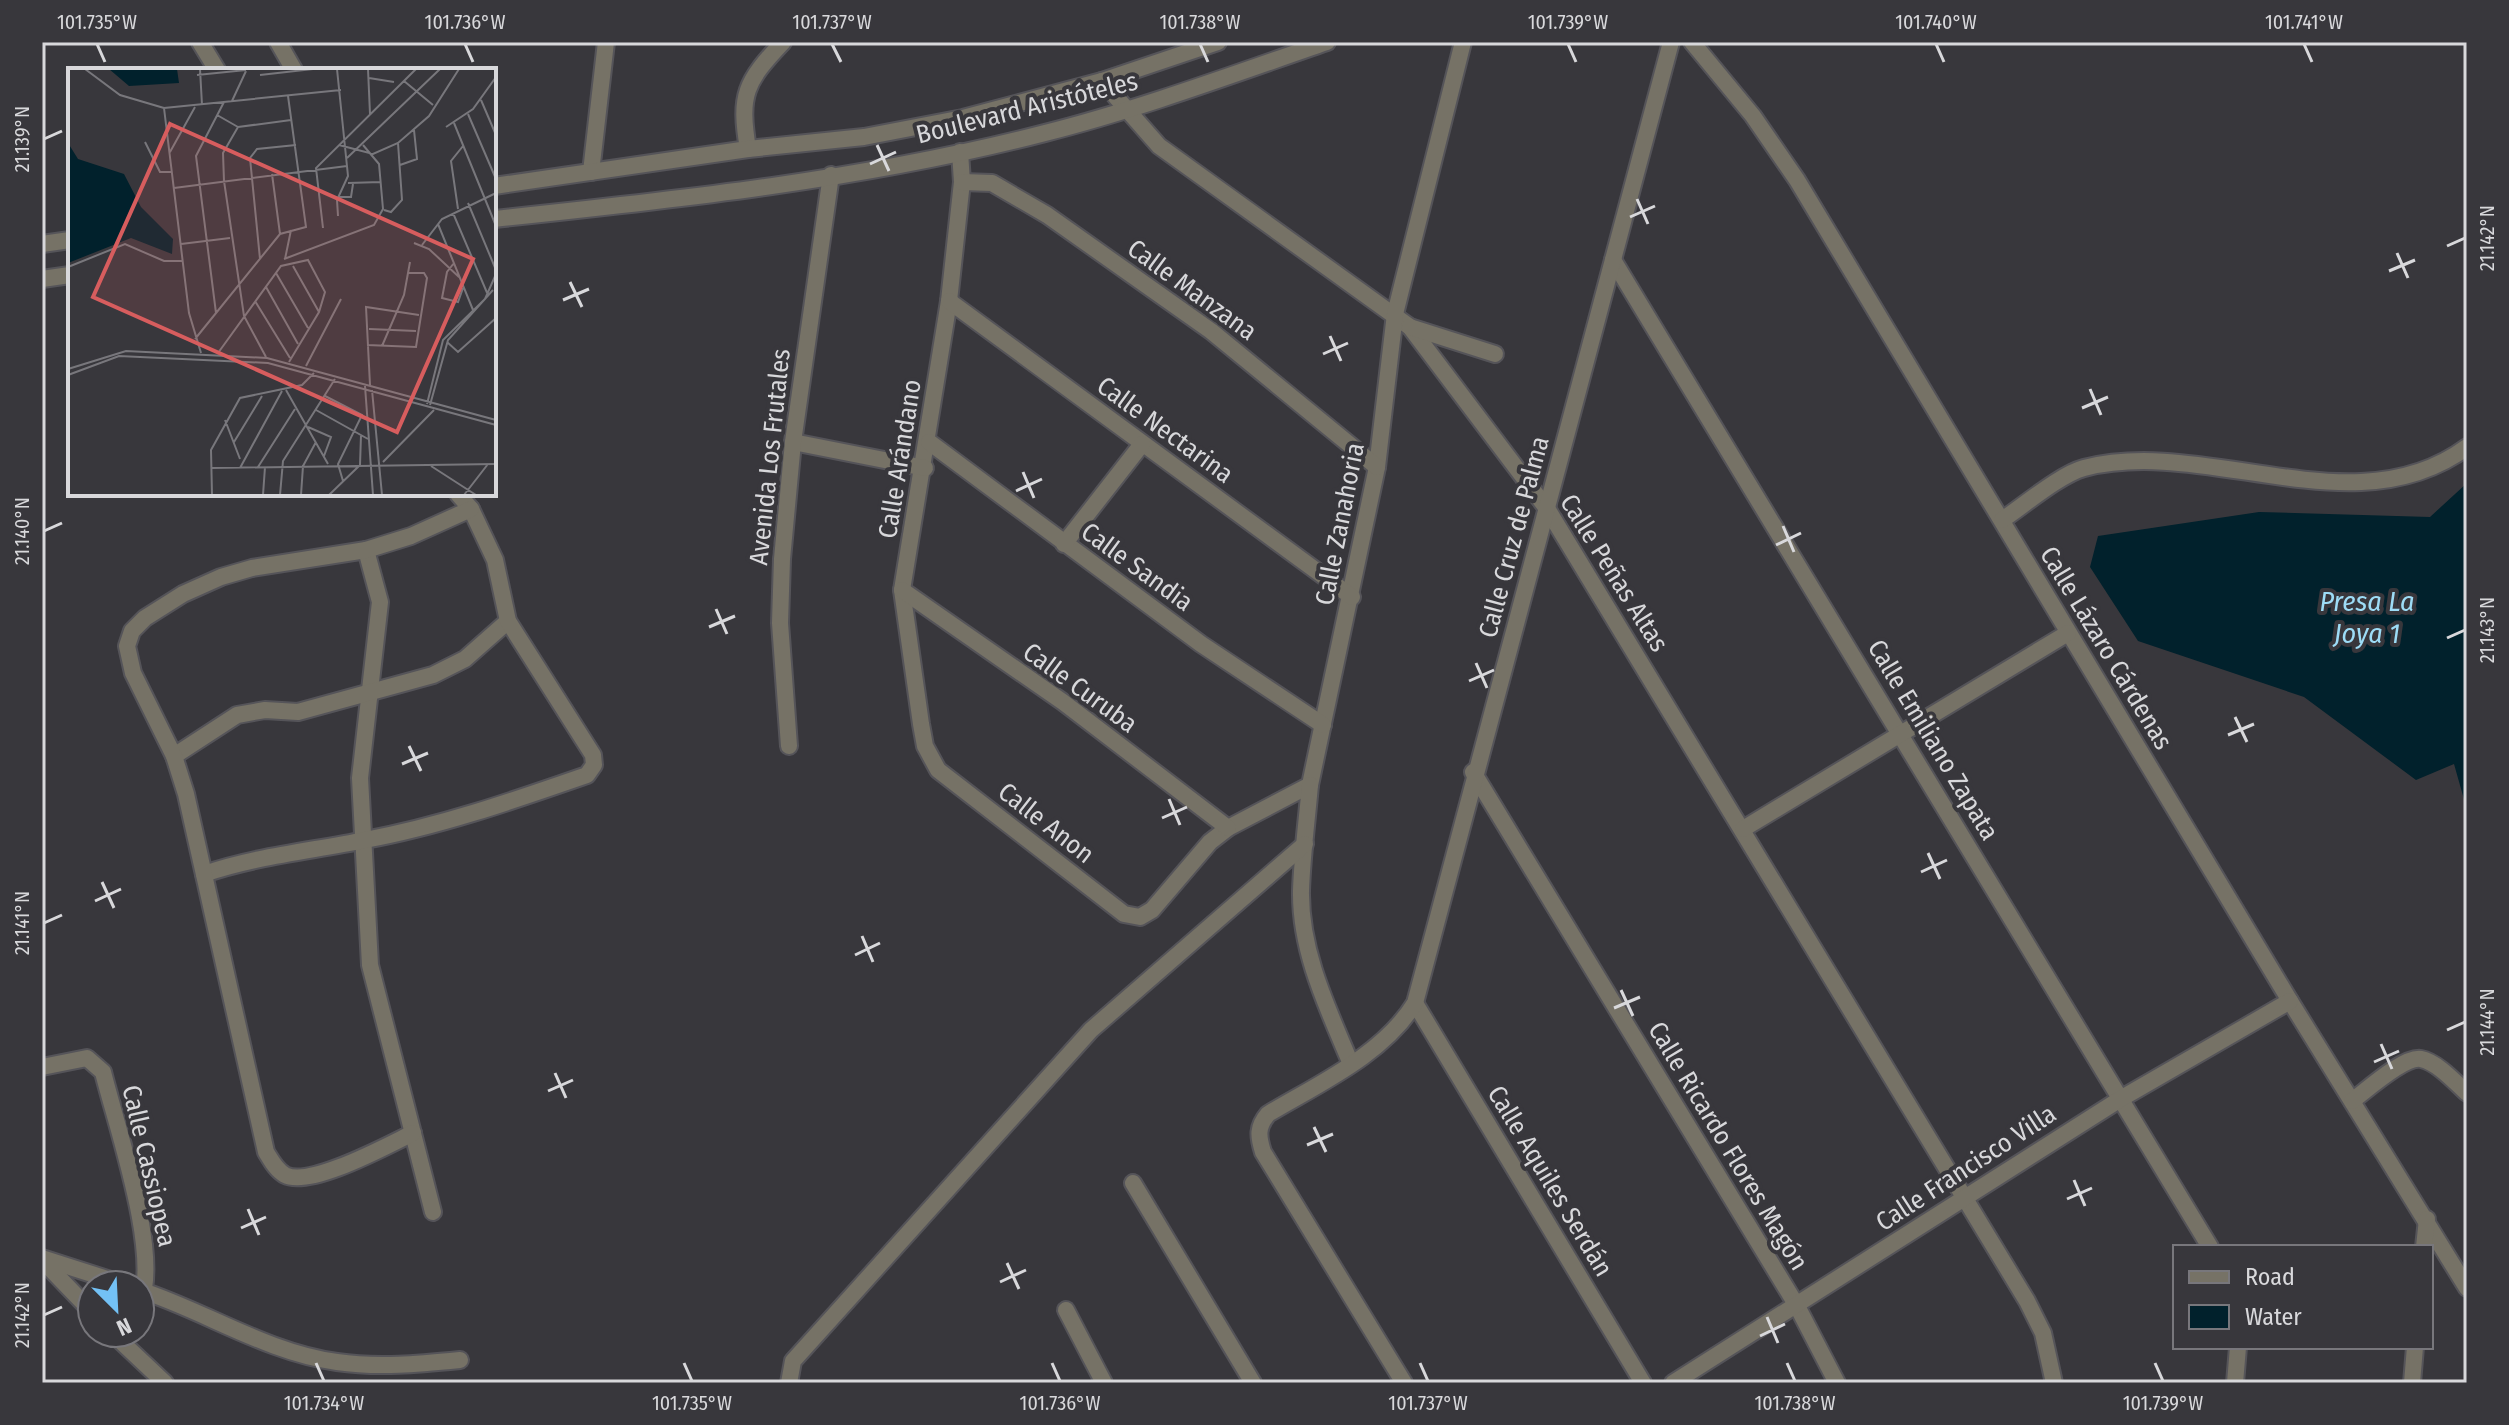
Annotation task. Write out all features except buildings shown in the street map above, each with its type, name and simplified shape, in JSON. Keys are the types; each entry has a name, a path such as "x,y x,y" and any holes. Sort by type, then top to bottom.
{"street":[{"path":"200,42 216,68"},
{"path":"278,42 293,68"},
{"path":"591,172 606,42"},
{"path":"748,149 741,110 753,79 783,42"},
{"name":"Boulevard Aristóteles","path":"496,186 748,149 879,135 963,118 1102,81 1218,42"},
{"name":"Boulevard Aristóteles","path":"496,219 887,168 1044,134 1327,42"},
{"name":"Calle Zanahoria","path":"1351,1064 1318,985 1305,931 1301,893 1310,785 1377,467 1395,314 1463,42"},
{"name":"Calle Cruz de Palma","path":"1404,1383 1263,1152 1258,1136 1260,1123 1268,1114 1351,1064 1394,1030 1415,1003 1473,772 1548,510 1671,42"},
{"name":"Calle Lázaro Cárdenas","path":"1692,42 1753,116 1797,180 2290,1001 2467,1288"},
{"name":"Calle Peñas Altas","path":"1102,81 1159,146 1410,327 1548,510 1965,1197 2043,1333 2054,1383"},
{"name":"Calle Arándano","path":"938,770 925,746 902,590 925,468 949,301 962,182 960,152"},
{"name":"Avenida Los Frutales","path":"789,746 780,623 793,442 831,175"},
{"name":"Calle Manzana","path":"962,182 992,183 1047,215 1211,331 1377,467"},
{"path":"42,244 68,240"},
{"name":"Calle Emiliano Zapata","path":"1613,260 1902,733 2209,1245"},
{"path":"42,279 68,275"},
{"name":"Calle Nectarina","path":"949,301 1352,597"},
{"path":"1410,327 1495,354"},
{"path":"793,442 925,468"},
{"name":"Calle Sandia","path":"929,442 1201,644 1323,725"},
{"path":"1064,544 1142,444"},
{"path":"2002,520 2081,469 2133,461 2369,484 2411,476 2467,447"},
{"path":"204,874 247,859 366,840 532,794 587,775 594,765 593,755 508,621 495,560 471,509 460,496"},
{"path":"413,1133 320,1174 301,1179 287,1177 276,1168 266,1152 204,874 174,756 133,673 127,646 132,631 145,618 183,594 221,577 252,568 366,550 471,509"},
{"path":"366,550 380,602 360,778 366,840 370,965 433,1212"},
{"name":"Calle Curuba","path":"902,590 1063,702 1228,828"},
{"path":"174,756 237,715 265,710 298,712 433,675 465,659 508,621"},
{"path":"1743,829 2068,633"},
{"name":"Calle Anon","path":"938,770 1124,914 1140,917 1152,910 1202,850 1228,828"},
{"name":"Calle Ricardo Flores Magón","path":"1473,772 1797,1306 1837,1383"},
{"path":"1228,828 1310,785"},
{"path":"789,1383 793,1361 1091,1030 1305,844"},
{"name":"Calle Francisco Villa","path":"1673,1383 2122,1098 2290,1001"},
{"name":"Calle Aquiles Serdán","path":"1415,1003 1643,1383"},
{"name":"Calle Cassiopea","path":"42,1067 87,1058 103,1072 143,1235 142,1269"},
{"path":"2352,1101 2404,1062 2419,1058 2430,1063 2467,1093"},
{"path":"1133,1183 1252,1383"},
{"path":"2424,1245 2427,1219"},
{"path":"42,1259 76,1270"},
{"path":"42,1259 76,1295"},
{"name":"Calle Cassiopea","path":"156,1300 291,1350 336,1362 403,1365 460,1360"},
{"path":"1066,1310 1104,1383"},
{"path":"132,1349 165,1383"},
{"path":"2235,1383 2238,1349"},
{"path":"2412,1383 2415,1349"},
{"path":"399,1383 403,1365"}],"water":[{"name":"Presa La Joya 1","path":"2467,483 2467,810 2454,764 2416,780 2304,697 2138,641 2090,567 2098,536 2259,512 2430,517"}]}
